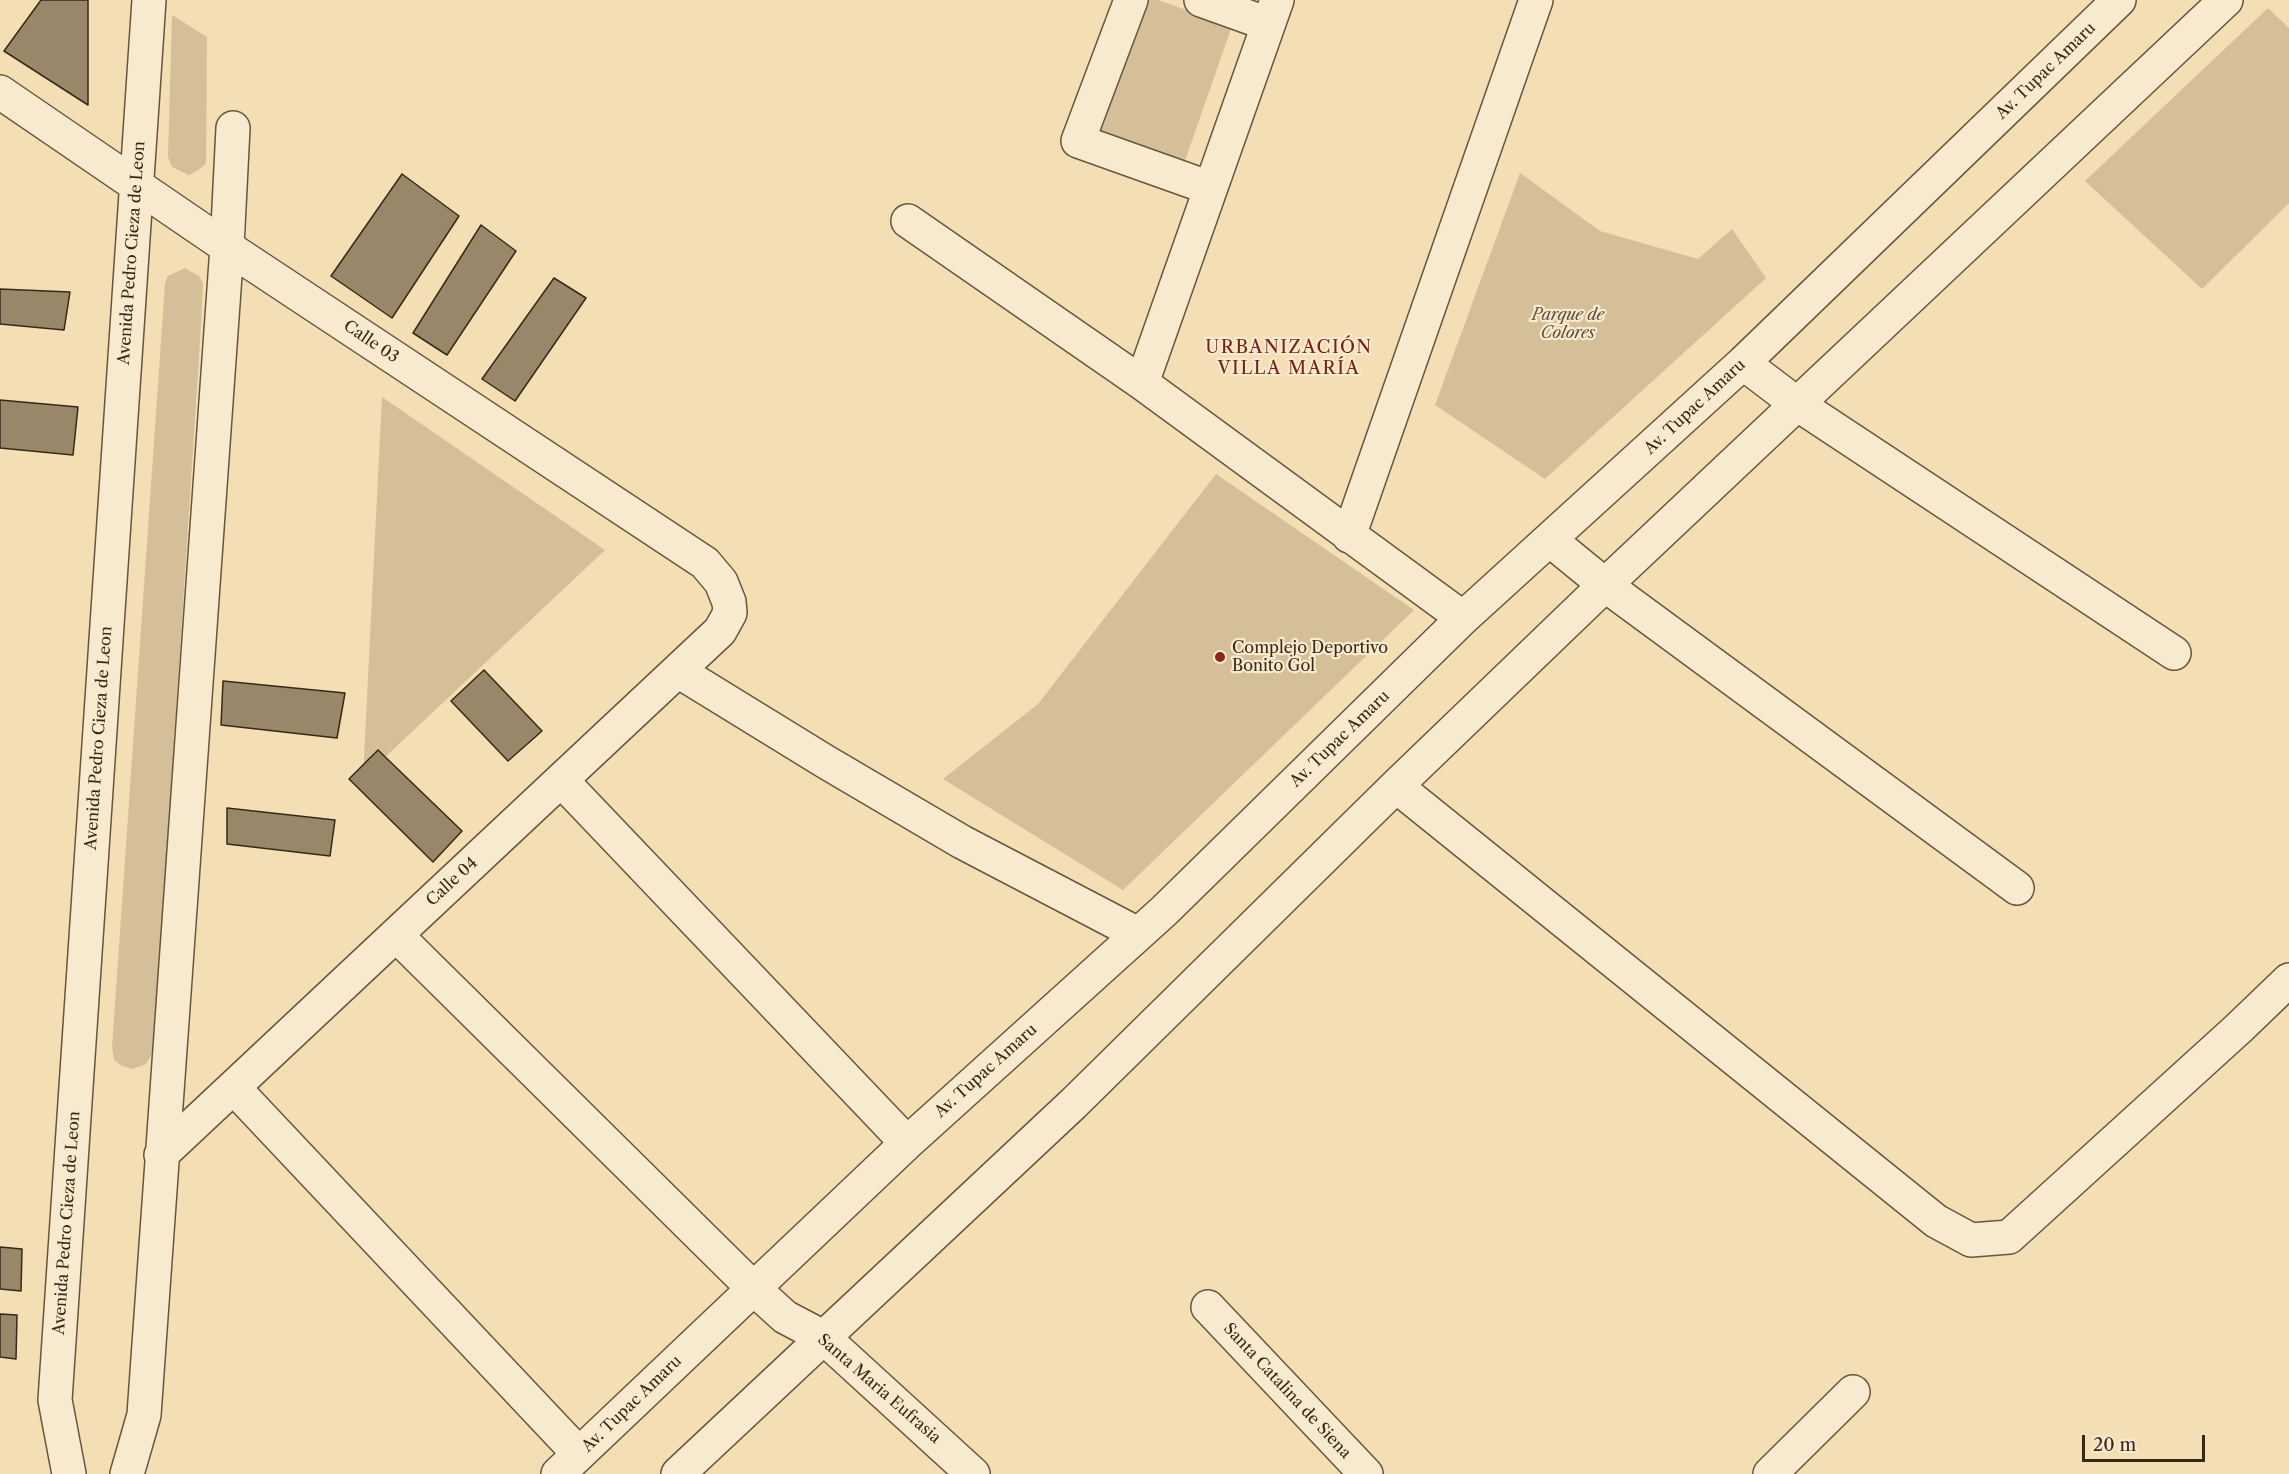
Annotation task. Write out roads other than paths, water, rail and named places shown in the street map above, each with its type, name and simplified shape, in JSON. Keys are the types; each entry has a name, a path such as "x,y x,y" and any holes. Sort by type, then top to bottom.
{"street":[{"name":"Avenida Pedro Cieza de Leon","path":"69,1474 55,1400 149,0"},
{"path":"1131,0 1078,141 1210,188"},
{"path":"1142,383 1273,12 1202,0"},
{"path":"1349,536 1536,0"},
{"name":"Av. Tupac Amaru","path":"569,1464 907,1143 1164,911 1463,618 1743,363 2119,0"},
{"path":"678,1474 1074,1103 1396,786 1605,585 2226,0"},
{"name":"Calle 03","path":"0,92 227,247 705,563 722,582 729,602"},
{"path":"127,1474 144,1415 227,247 233,128"},
{"path":"908,221 1142,383 1463,618"},
{"path":"1743,363 1797,404 2174,652"},
{"path":"1550,540 1605,585 2017,888"},
{"name":"Calle 04","path":"161,1155 720,631 730,614 729,602"},
{"path":"678,670 826,762 962,842 1138,934"},
{"path":"561,780 907,1143"},
{"path":"1396,786 1935,1221 1971,1240 2009,1238 2289,980"},
{"name":"Santa Maria Eufrasia","path":"396,935 753,1288 785,1317 824,1337 973,1474"},
{"path":"234,1088 569,1464"},
{"name":"Santa Catalina de Siena","path":"1208,1307 1366,1474"},
{"path":"1770,1474 1853,1392"}],"place":[{"name":"Complejo Deportivo Bonito Gol","path":"1220,657"}],"district":[{"name":"URBANIZACIÓN VILLA MARÍA","path":"1289,358"}],"park label":[{"name":"Parque de Colores","path":"1568,324"}]}
